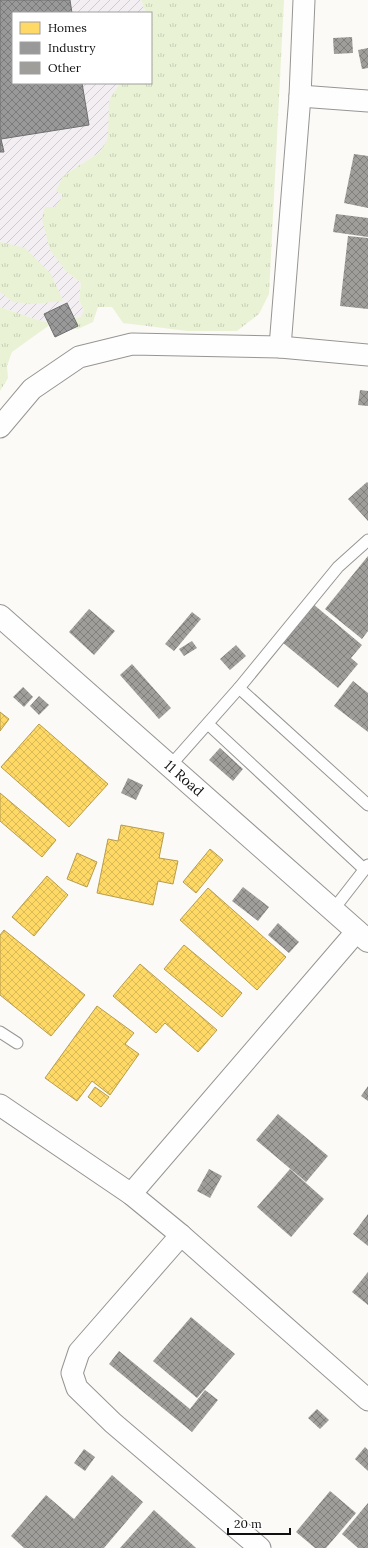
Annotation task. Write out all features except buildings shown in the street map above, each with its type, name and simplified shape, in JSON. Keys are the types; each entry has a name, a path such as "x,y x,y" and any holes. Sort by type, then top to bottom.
{"street":[{"path":"280,347 300,96 304,0"},
{"path":"300,96 368,101"},
{"path":"0,427 32,389 79,357 132,344 280,347 368,355"},
{"name":"11 Road","path":"0,616 363,936"},
{"path":"131,1194 363,936"},
{"path":"0,1105 131,1194 181,1235 368,1400"},
{"path":"181,1235 79,1352 72,1373 77,1388 113,1423 260,1548"}],"lane":[{"path":"170,766 239,688 338,567 368,540"},
{"path":"239,688 368,805"},
{"path":"208,724 366,867 333,910"},
{"path":"0,1032 17,1043"}],"shaded area":[{"path":"0,0 141,0 146,12 12,12 12,84 119,84 109,100 109,138 100,152 63,176 61,199 55,207 66,271 81,283 79,300 84,310 82,317 44,322 0,307"}],"green space":[{"path":"141,0 284,0 269,294 259,314 237,331 187,331 123,323 112,307 98,307 93,322 78,329 51,324 12,352 7,366 8,378 0,391 0,307 44,322 81,317 84,310 79,300 81,283 66,271 50,250 42,219 45,207 55,207 61,199 62,194 56,191 63,176 100,152 108,138 109,100 119,84 152,84 152,12 146,12"},
{"path":"0,242 25,248 51,274 63,301 34,304 13,302 0,292"}]}
